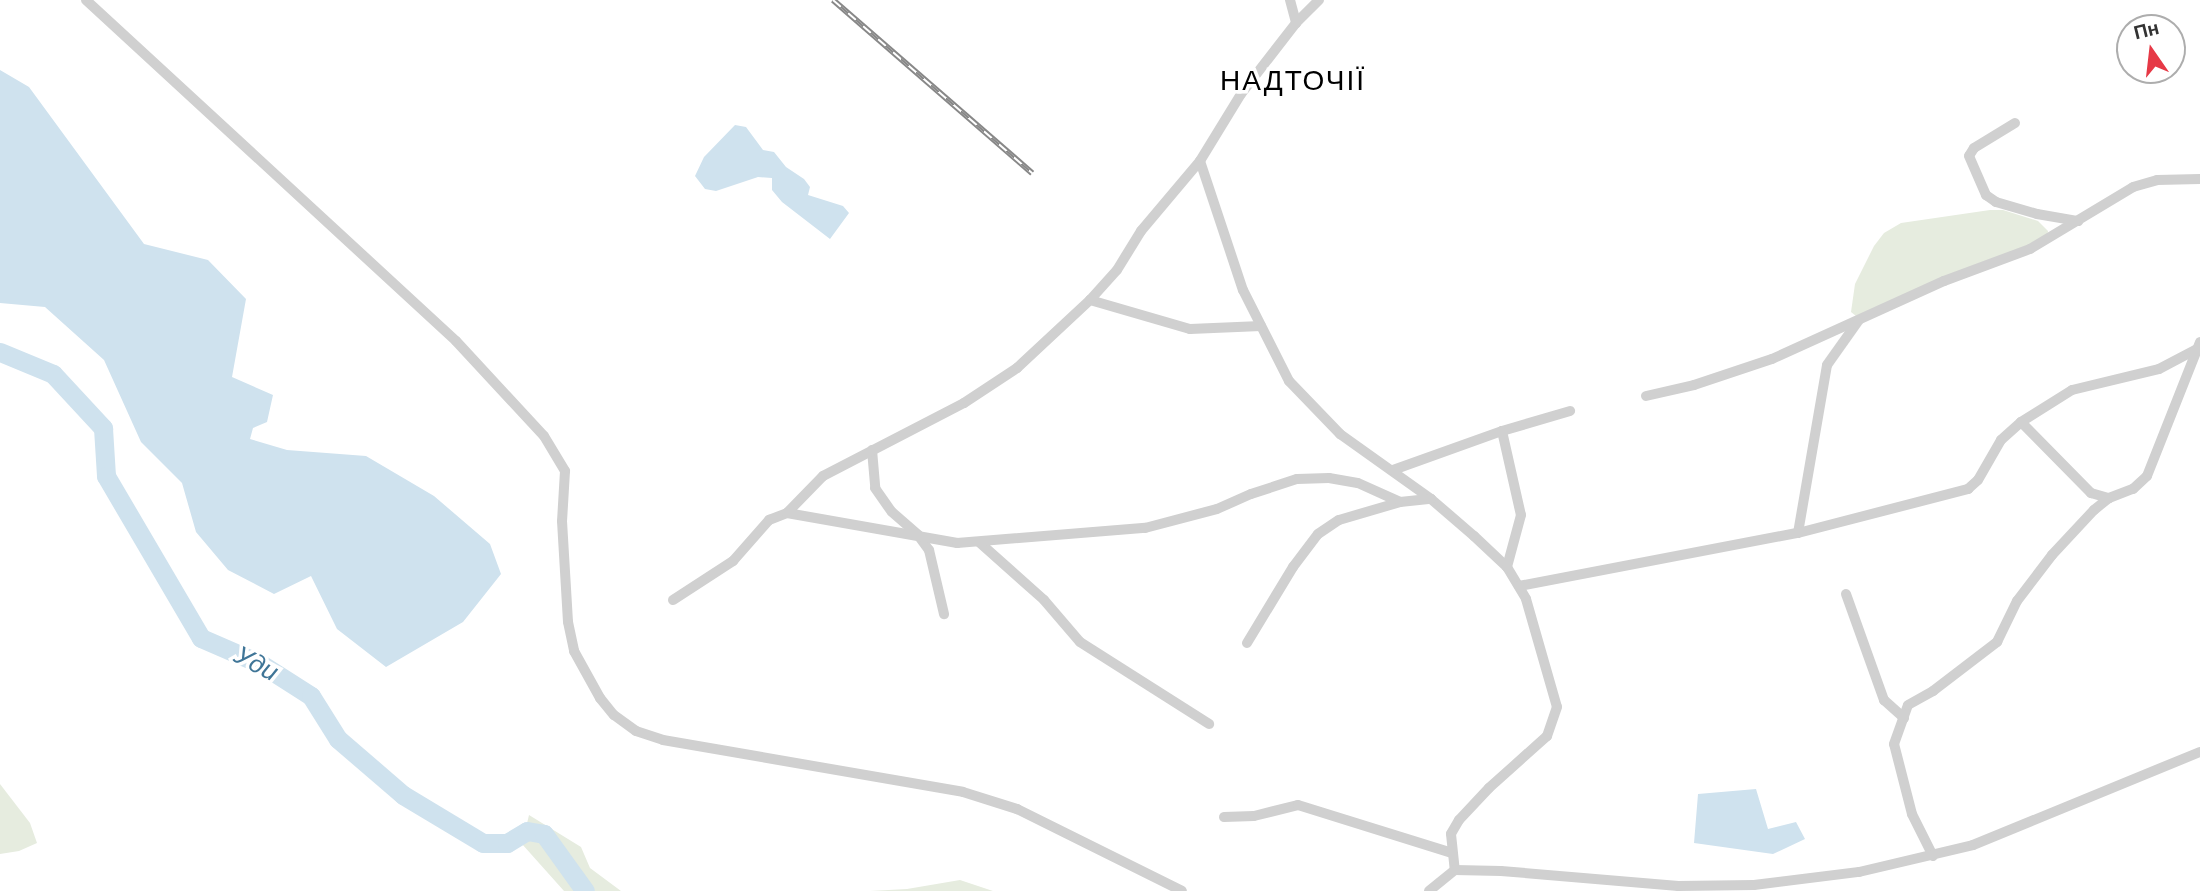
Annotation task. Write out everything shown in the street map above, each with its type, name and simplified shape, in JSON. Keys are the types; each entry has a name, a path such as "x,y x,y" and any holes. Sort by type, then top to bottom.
{"street":[{"path":"86,0 456,341 544,436 565,471 562,521 568,622 574,651 600,698 614,715 636,731 663,740 963,792 1017,809 1182,891"},
{"path":"1290,0 1296,23"},
{"path":"673,600 733,561 769,520 787,513 823,476 964,403 1017,368 1090,300 1117,270 1141,231 1199,161 1241,94 1296,23 1319,0"},
{"path":"2015,123 1974,148 1969,156 1986,195 1997,202 2037,214 2078,221"},
{"path":"1199,161 1243,290 1289,381 1339,434 1431,499 1507,567 1519,586 1556,707 1547,736 1489,788 1459,820 1451,834 1454,870"},
{"path":"1646,396 1694,385 1772,359 1861,318 2030,248 2133,187 2157,180 2200,179"},
{"path":"1090,300 1190,329 1261,326"},
{"path":"1798,533 1827,365 1861,318"},
{"path":"1519,586 1798,533 1968,489 1978,480 2001,440 2021,422 2072,390 2159,369 2198,346"},
{"path":"1933,856 1912,814 1894,744 1908,705 1933,691 1997,642 2010,613 2035,575 2094,510 2109,498 2133,489 2147,476 2198,346"},
{"path":"1393,470 1502,431 1570,411"},
{"path":"2021,422 2091,493 2109,498"},
{"path":"1502,431 1521,515 1507,567"},
{"path":"872,450 875,488 892,512 918,535 929,550 944,614"},
{"path":"787,513 957,543 1145,528 1217,509 1251,494 1297,479 1329,478 1358,483 1401,502"},
{"path":"1247,643 1293,567 1318,534 1339,520 1401,502 1431,499"},
{"path":"979,542 1044,600 1080,642 1209,724"},
{"path":"1846,594 1884,700 1904,718"},
{"path":"1429,891 1454,870 1501,871 1678,886 1754,885 1859,872 1973,845 2200,752"},
{"path":"1224,817 1254,816 1298,805 1452,853"}],"shaded area":[{"path":"2003,210 2038,221 2048,231 2047,238 1856,316 1851,312 1855,284 1874,246 1884,233 1901,223"},
{"path":"0,784 30,823 37,843 19,851 0,854"},
{"path":"529,815 581,847 590,868 621,891 564,891 522,844"},
{"path":"960,880 993,891 870,891 907,889"}],"water":[{"path":"0,70 29,87 144,244 208,260 246,299 232,377 273,395 267,422 253,428 250,439 287,450 366,456 434,496 490,544 501,574 463,622 386,667 337,629 311,576 274,594 228,570 196,532 182,483 141,442 104,360 45,307 0,303"},
{"path":"735,125 746,127 763,150 774,152 786,167 804,179 810,187 808,195 843,206 849,213 830,239 782,202 772,190 772,178 758,177 716,191 705,189 695,176 704,157"},
{"path":"1756,789 1768,829 1796,822 1805,839 1773,854 1694,843 1698,794"}],"waterway":[{"name":"Уди","path":"0,352 53,374 103,428 106,476 201,638 261,664 311,696 338,739 403,795 483,843 507,843 527,831 544,834 585,891"}],"railway":[{"path":"833,0 1032,173"}],"district":[{"name":"НАДТОЧІЇ","path":"1293,81"}]}
